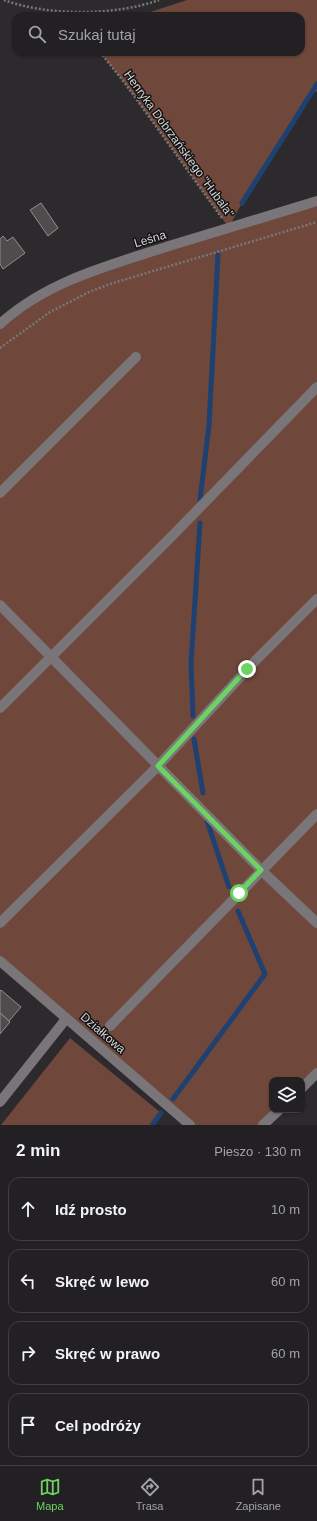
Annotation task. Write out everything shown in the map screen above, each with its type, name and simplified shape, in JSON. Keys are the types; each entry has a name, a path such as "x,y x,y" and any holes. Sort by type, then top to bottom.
{"street":[{"name":"Leśna","path":"0,324 34,298 63,282 108,265 317,201"},
{"path":"0,493 136,357"},
{"path":"0,708 174,534 317,387"},
{"path":"0,923 158,766 257,659 317,599"},
{"path":"0,605 261,870 317,923"},
{"path":"110,1026 317,814"},
{"name":"Działkowa","path":"0,961 190,1125"},
{"path":"0,1102 66,1018"},
{"path":"305,1085 317,1073"},
{"path":"263,1125 276,1113"}],"path":[{"path":"4,0 42,9 73,12 130,8 159,0"},
{"name":"Henryka Dobrzańskiego \"Hubala\"","path":"103,56 124,82 229,228"},
{"path":"0,348 50,312 89,292 116,282 317,222"}],"shaded area":[{"path":"187,0 317,0 317,91 309,96 242,203 229,227 317,201 317,1073 305,1085 305,1077 269,1077 270,1113 263,1125 190,1125 0,961 0,324 63,282 229,228 124,82 103,56 305,56 305,12 150,12"},
{"path":"70,1038 161,1113 152,1125 1,1125"}],"building":[{"path":"41,203 58,228 48,236 30,210"},
{"path":"3,236 7,241 13,237 25,253 3,269 0,264 0,239"},
{"path":"1,990 21,1007 9,1021 0,1013"},
{"path":"0,1013 10,1022 0,1034"}],"waterway":[{"path":"242,203 317,84"},
{"path":"200,500 209,425 218,255"},
{"path":"193,716 191,663 200,523"},
{"path":"194,739 203,793"},
{"path":"207,821 229,887"},
{"path":"173,1099 265,974 238,911"},
{"path":"152,1125 161,1113"}],"route":[{"path":"239,893 261,870 158,766 247,669"}]}
